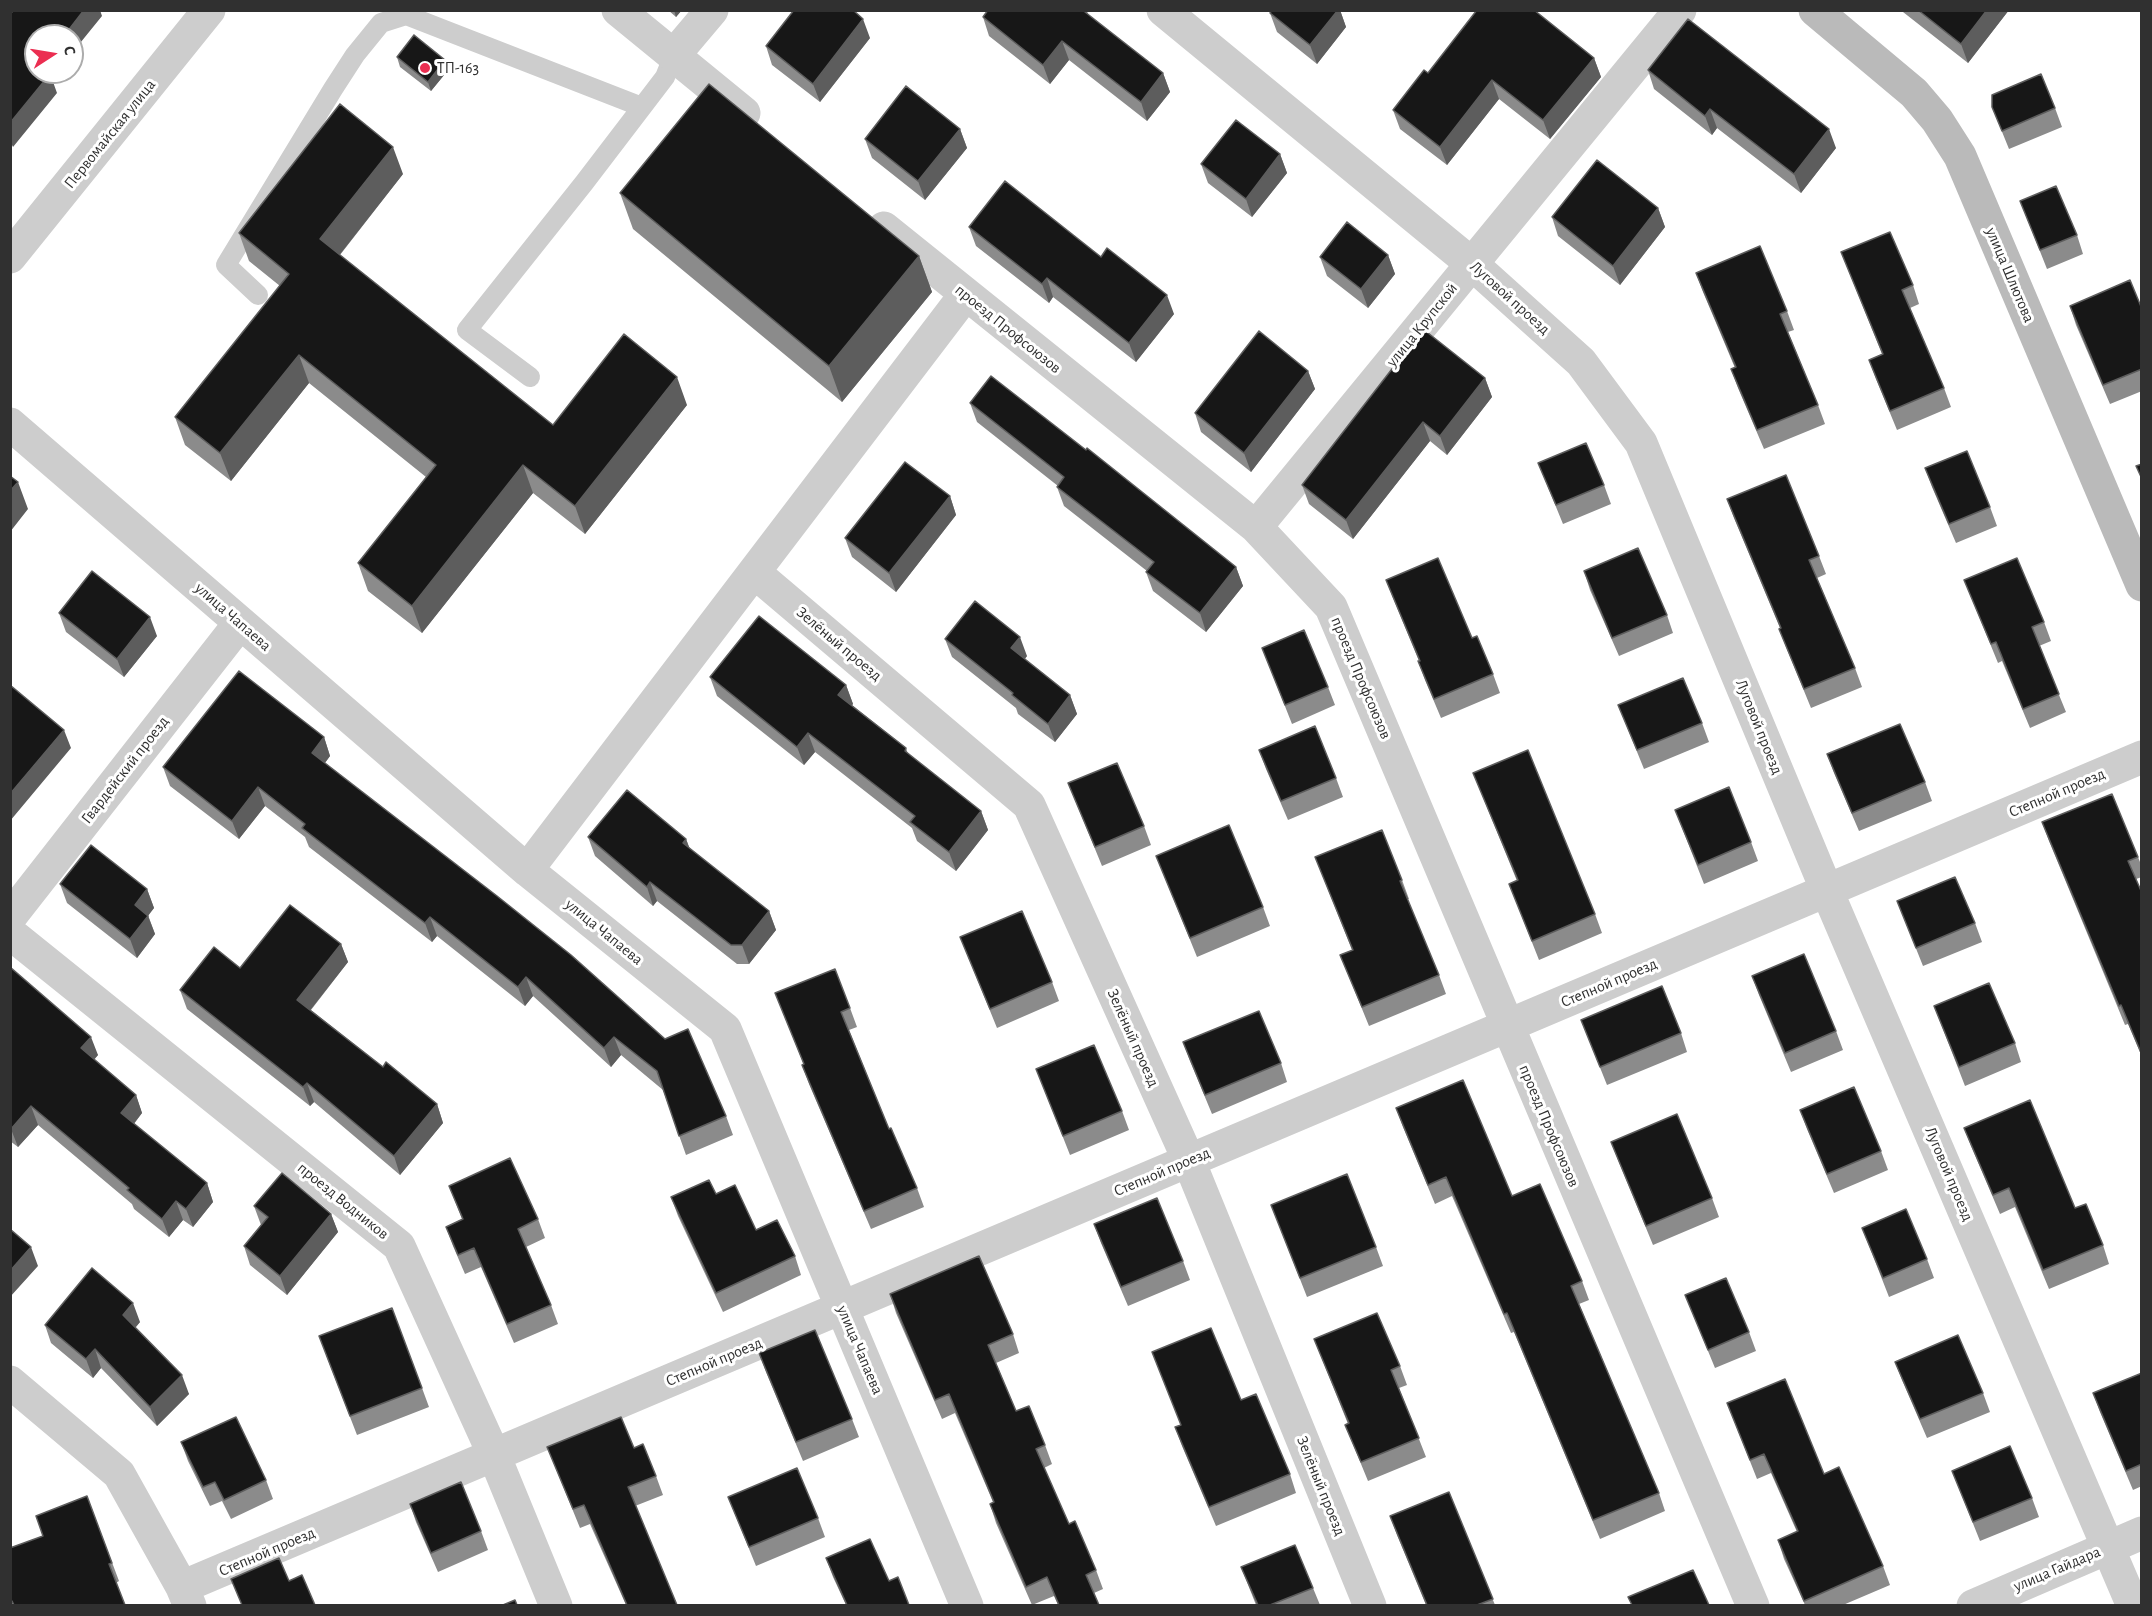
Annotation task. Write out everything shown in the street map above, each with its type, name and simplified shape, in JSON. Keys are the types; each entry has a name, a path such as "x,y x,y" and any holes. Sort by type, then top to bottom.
{"main road":[{"name":"улица Шлютова","path":"1815,10 1914,93 1937,120 1960,156 2142,585"}],"street":[{"name":"Первомайская улица","path":"10,257 209,10"},
{"path":"618,10 765,130"},
{"path":"674,55 712,10"},
{"name":"Луговой проезд","path":"1162,10 1472,264 1581,362 1641,443 1827,891 2133,1605"},
{"name":"улица Крупской","path":"1256,527 1680,10"},
{"name":"проезд Профсоюзов","path":"865,213 1256,527 1331,607 1753,1605"},
{"path":"527,870 965,295"},
{"name":"улица Чапаева","path":"10,424 527,870 725,1029 967,1605"},
{"name":"Зелёный проезд","path":"754,572 1029,804 1188,1161 1370,1605"},
{"name":"Гвардейский проезд","path":"10,917 240,623"},
{"name":"Степной проезд","path":"186,1596 494,1455 2142,757"},
{"name":"проезд Водников","path":"10,933 399,1246 494,1455 556,1605"},
{"path":"10,1382 119,1473 186,1596"},
{"name":"улица Гайдара","path":"1973,1605 2142,1533"}],"lane":[{"path":"258,295 226,265 333,89 355,55 381,23 406,15 642,107"},
{"path":"530,377 467,330 665,77 674,55"}],"building":[{"path":"10,10 84,10 73,24 24,24 24,84 42,84 10,123 10,14 12,12"},
{"path":"794,10 853,10 863,19 813,84 766,46"},
{"path":"988,10 1086,10 1085,12 1163,73 1141,102 1062,41 1043,65 983,17"},
{"path":"1272,10 1338,10 1310,45 1270,13"},
{"path":"1477,10 1534,10 1594,58 1543,120 1492,80 1440,147 1393,110 1424,70 1428,73"},
{"path":"1918,10 1987,10 1961,44"},
{"path":"1688,19 1829,129 1794,174 1710,109 1705,116 1648,70"},
{"name":"ТП-163","path":"414,35 445,60 428,82 397,57"},
{"path":"2041,74 2055,108 2002,131 1992,107 1992,95"},
{"path":"709,84 919,256 829,366 620,193"},
{"path":"906,86 960,129 918,181 865,139"},
{"path":"340,104 393,147 320,239 553,425 624,334 677,377 575,506 523,465 412,606 358,563 436,465 299,355 220,453 175,417 289,274 239,233"},
{"path":"1236,120 1280,154 1246,199 1201,164"},
{"path":"1597,160 1658,208 1613,266 1552,217"},
{"path":"1005,181 1101,257 1107,248 1167,295 1129,343 1047,278 1042,284 969,227"},
{"path":"2056,186 2077,235 2040,250 2020,201"},
{"path":"1347,222 1388,255 1361,289 1320,257"},
{"path":"1890,232 1913,285 1902,290 1944,388 1890,411 1869,360 1883,354 1841,252"},
{"path":"1760,246 1787,311 1780,314 1818,405 1757,430 1731,369 1736,367 1696,273"},
{"path":"2130,280 2142,309 2142,369 2103,385 2070,306"},
{"path":"1423,329 1485,378 1440,436 1423,422 1346,520 1302,485"},
{"path":"1259,331 1308,371 1244,453 1195,413"},
{"path":"991,376 1086,450 1087,448 1236,567 1200,613 1146,572 1154,562 1057,487 1064,477 970,403"},
{"path":"1586,443 1604,485 1556,505 1538,463"},
{"path":"1967,451 1990,507 1949,524 1925,468"},
{"path":"905,462 950,496 889,573 845,538"},
{"path":"2142,464 2142,479 2136,466"},
{"path":"1786,475 1819,556 1809,560 1855,668 1804,689 1727,499"},
{"path":"10,476 18,482 10,491"},
{"path":"1638,548 1667,615 1612,638 1584,571"},
{"path":"1438,558 1472,638 1477,636 1493,674 1434,699 1386,580"},
{"path":"2017,558 2044,622 2032,627 2059,694 2023,709 1996,642 1991,644 1964,580"},
{"path":"92,571 150,617 117,659 59,613"},
{"path":"975,601 1020,637 1011,648 1070,695 1048,724 945,639"},
{"path":"759,616 846,685 838,695 981,811 949,852 910,822 915,816 808,733 797,747 710,677"},
{"path":"1304,630 1328,687 1285,705 1262,648"},
{"path":"239,671 324,737 312,753 571,955 665,1039 688,1029 726,1116 679,1136 657,1071 614,1037 604,1048 526,977 518,987 430,917 425,923 302,828 305,824 258,787 232,821 163,767"},
{"path":"1683,678 1702,723 1637,750 1618,705"},
{"path":"10,685 64,730 10,794"},
{"path":"1900,724 1925,782 1852,813 1827,754"},
{"path":"1315,726 1336,778 1281,801 1259,750"},
{"path":"1528,750 1595,914 1532,941 1509,884 1518,880 1473,773"},
{"path":"1117,763 1144,826 1095,847 1068,783"},
{"path":"1729,787 1751,842 1698,865 1675,810"},
{"path":"627,790 686,839 683,843 769,911 742,945 731,945 650,882 647,887 588,837"},
{"path":"2112,794 2138,857 2128,861 2142,893 2142,1055 2121,1005 2119,1006 2042,822"},
{"path":"1229,825 1263,907 1190,938 1156,856"},
{"path":"1382,830 1402,880 1400,881 1439,975 1362,1007 1340,955 1353,950 1315,857"},
{"path":"91,845 147,889 135,905 148,916 130,939 60,884"},
{"path":"1955,877 1975,923 1916,948 1897,901"},
{"path":"290,905 341,944 297,1000 383,1067 386,1062 437,1104 394,1156 307,1083 303,1087 180,990 214,947 240,968"},
{"path":"1022,911 1052,982 990,1009 960,937"},
{"path":"1804,954 1836,1031 1785,1053 1752,976"},
{"path":"10,967 91,1037 81,1048 136,1095 121,1113 207,1183 186,1209 176,1201 162,1219 127,1190 129,1188 31,1106 10,1128"},
{"path":"835,969 850,1008 841,1012 889,1129 891,1128 917,1188 864,1211 802,1065 804,1064 775,993"},
{"path":"1989,983 2015,1043 1959,1067 1934,1006"},
{"path":"1662,986 1681,1033 1600,1067 1581,1020"},
{"path":"1259,1011 1281,1063 1205,1095 1183,1042"},
{"path":"1094,1045 1122,1111 1063,1136 1036,1069"},
{"path":"1463,1080 1512,1196 1540,1184 1582,1281 1571,1286 1659,1493 1593,1520 1507,1313 1504,1314 1446,1177 1428,1185 1396,1108"},
{"path":"1854,1087 1881,1151 1827,1174 1800,1110"},
{"path":"2030,1100 2075,1208 2086,1204 2103,1245 2043,1270 2009,1188 1993,1195 1964,1128"},
{"path":"1677,1114 1712,1198 1646,1226 1611,1142"},
{"path":"510,1158 538,1219 518,1229 551,1305 507,1324 474,1248 458,1255 446,1227 463,1219 449,1186"},
{"path":"282,1173 331,1214 280,1276 244,1246 268,1217 254,1206"},
{"path":"1347,1174 1376,1247 1300,1278 1271,1205"},
{"path":"709,1180 716,1194 735,1185 756,1230 777,1220 795,1256 716,1293 671,1197"},
{"path":"1157,1198 1183,1261 1121,1287 1094,1224"},
{"path":"1906,1209 1927,1259 1883,1278 1862,1228"},
{"path":"10,1229 31,1247 10,1271"},
{"path":"979,1256 1013,1334 988,1345 1016,1411 1029,1406 1045,1445 1036,1449 1069,1524 1075,1521 1096,1570 1086,1575 1099,1605 1059,1605 1047,1577 1026,1587 990,1504 994,1502 949,1394 935,1400 890,1294"},
{"path":"92,1268 133,1303 123,1315 182,1375 150,1407 95,1349 86,1359 45,1325"},
{"path":"1726,1278 1749,1332 1708,1350 1685,1295"},
{"path":"392,1308 422,1388 350,1416 319,1336"},
{"path":"1377,1313 1400,1366 1391,1370 1419,1438 1361,1462 1345,1425 1349,1423 1314,1339"},
{"path":"1211,1328 1241,1400 1256,1394 1290,1474 1209,1507 1175,1427 1181,1425 1152,1352"},
{"path":"815,1330 852,1419 796,1442 759,1353"},
{"path":"1958,1335 1983,1393 1920,1419 1895,1362"},
{"path":"2142,1373 2142,1464 2126,1471 2093,1393"},
{"path":"1785,1379 1824,1474 1839,1467 1883,1566 1804,1601 1778,1540 1798,1531 1764,1454 1750,1460 1727,1403"},
{"path":"236,1417 266,1480 224,1500 215,1482 203,1487 181,1442"},
{"path":"621,1417 634,1448 643,1444 656,1476 628,1487 677,1605 627,1605 584,1505 573,1509 547,1447"},
{"path":"2010,1446 2032,1498 1973,1522 1952,1471"},
{"path":"797,1468 818,1518 749,1547 728,1497"},
{"path":"461,1482 481,1531 431,1553 410,1504"},
{"path":"1449,1492 1493,1599 1477,1605 1427,1605 1390,1516"},
{"path":"87,1496 125,1605 14,1605 12,1601 10,1602 10,1548 43,1536 36,1516"},
{"path":"870,1539 889,1581 898,1577 909,1605 847,1605 826,1558"},
{"path":"1295,1545 1313,1588 1270,1605 1258,1605 1241,1567"},
{"path":"279,1558 289,1581 302,1575 315,1605 242,1605 231,1579"},
{"path":"1693,1570 1709,1605 1632,1605 1628,1597"},
{"path":"515,1600 517,1605 503,1605"}],"place":[{"name":"ТП-163","path":"425,68"}]}
